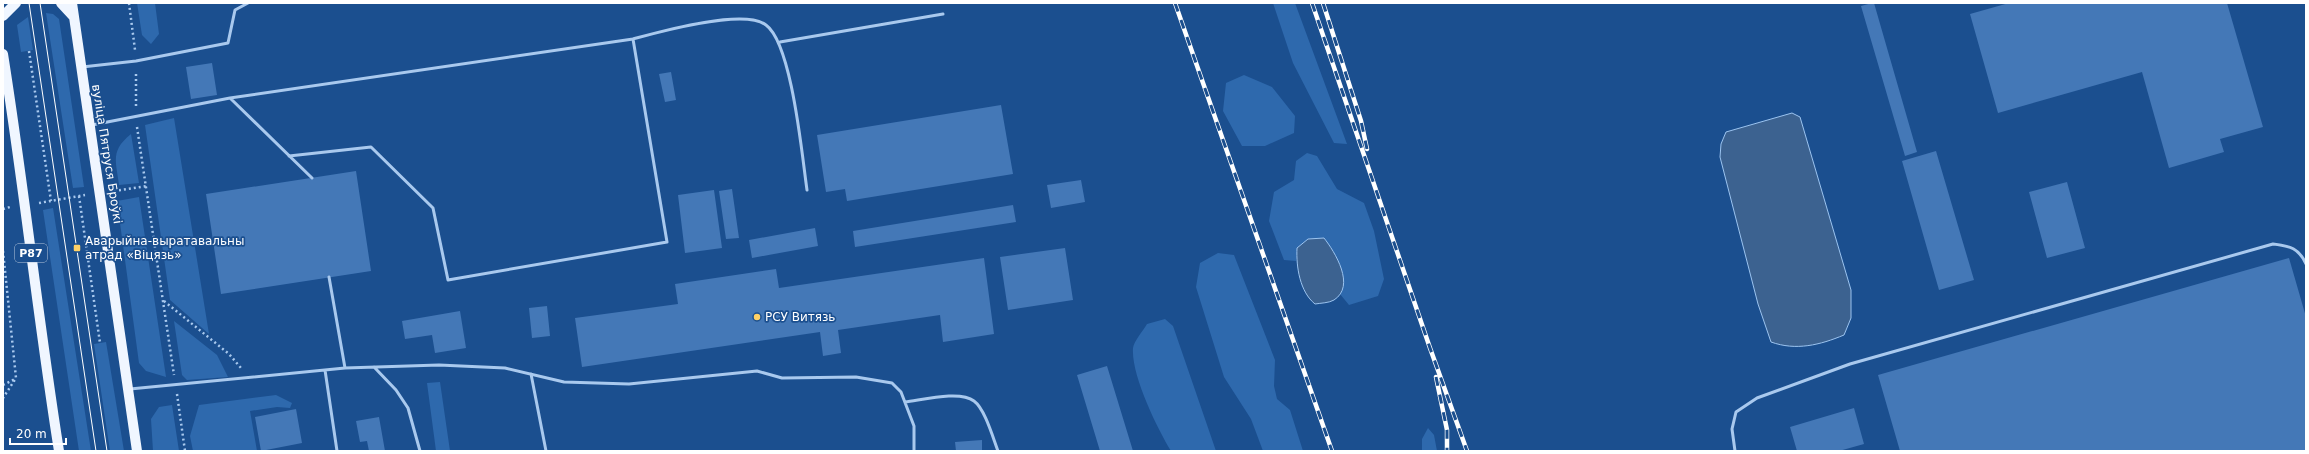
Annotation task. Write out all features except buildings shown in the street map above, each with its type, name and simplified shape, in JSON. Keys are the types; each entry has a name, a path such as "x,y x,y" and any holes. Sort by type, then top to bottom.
{"main road":[{"path":"3,16 16,3"},
{"path":"61,3 74,18"},
{"name":"вуліца Пятруся Броўкі","path":"72,3 137,451"},
{"name":"Р87","path":"3,54 9,105 25,205 40,333 59,451"}],"lane":[{"path":"81,67 136,61 228,43 235,10 248,3"},
{"path":"780,42 943,14"},
{"path":"90,126 230,98 633,39 670,29 739,18 766,24 780,42 788,69 807,190"},
{"path":"290,156 371,147 433,208 448,280 667,242 633,39"},
{"path":"230,98 312,178"},
{"path":"1735,451 1732,429 1736,412 1757,398 1850,364 2273,244 2291,246 2302,254 2306,264"},
{"path":"329,277 345,368"},
{"path":"128,389 345,368 373,367 461,366 506,368 564,382 629,384 757,370 782,378 856,377 892,383 901,392 914,426 914,451"},
{"path":"373,367 396,390 408,408 420,451"},
{"path":"325,370 337,451"},
{"path":"531,374 546,451"},
{"path":"905,402 956,395 974,401 983,413 998,451"}],"path":[{"path":"129,3 136,61 136,117 185,451"},
{"path":"29,51 51,201"},
{"path":"3,209 147,186"},
{"path":"79,196 100,343"},
{"path":"3,251 16,378 3,398"},
{"path":"3,295 8,297"},
{"path":"164,300 229,354 249,378"},
{"path":"3,385 16,378"}],"shaded area":[{"path":"137,3 155,3 159,34 151,44 142,35"},
{"path":"1273,3 1295,3 1347,144 1334,143 1293,63"},
{"path":"46,13 53,14 59,19 84,187 73,188"},
{"path":"28,17 33,50 21,52 17,25"},
{"path":"1244,75 1272,87 1295,116 1294,133 1265,146 1242,146 1223,111 1226,83"},
{"path":"1792,113 1800,117 1851,290 1851,318 1844,335 1826,342 1808,346 1780,345 1771,342 1758,304 1720,157 1721,144 1726,132"},
{"path":"174,118 209,334 170,300 145,125"},
{"path":"131,134 139,183 119,185 116,163 117,151 124,140"},
{"path":"1307,153 1317,156 1337,189 1364,203 1374,231 1384,279 1378,296 1349,305 1340,294 1344,282 1297,248 1296,261 1284,260 1269,221 1274,192 1294,180 1296,161"},
{"path":"139,197 166,377 146,371 139,363 117,201"},
{"path":"53,208 91,451 79,451 43,210"},
{"path":"1324,238 1338,260 1343,278 1343,286 1340,294 1334,300 1315,304 1302,286 1298,271 1297,248 1308,239"},
{"path":"1218,253 1234,255 1275,360 1274,386 1277,399 1290,410 1303,451 1263,451 1251,419 1224,377 1196,287 1200,263"},
{"path":"1165,319 1173,326 1216,451 1171,451 1152,415 1140,386 1133,359 1134,345 1147,324"},
{"path":"174,321 217,355 228,377 187,380 182,375"},
{"path":"106,342 124,451 110,451 94,344"},
{"path":"440,382 450,451 436,451 427,383"},
{"path":"276,395 292,403 290,408 277,407 250,411 257,451 193,451 190,436 199,405"},
{"path":"172,405 179,451 153,451 151,419 159,407"},
{"path":"1428,428 1434,435 1437,451 1422,451 1422,439"}],"tram line":[{"path":"29,3 96,451"},
{"path":"40,3 107,451"}],"railway":[{"path":"1175,3 1332,451"},
{"path":"1312,3 1430,348 1467,451"},
{"path":"1323,3 1361,121 1367,149"},
{"path":"1436,377 1447,430 1447,451"}],"place":[{"name":"Аварыйна-выратавальны атрад «Віцязь»","path":"77,248"},
{"name":"РСУ Витязь","path":"757,317"}]}
